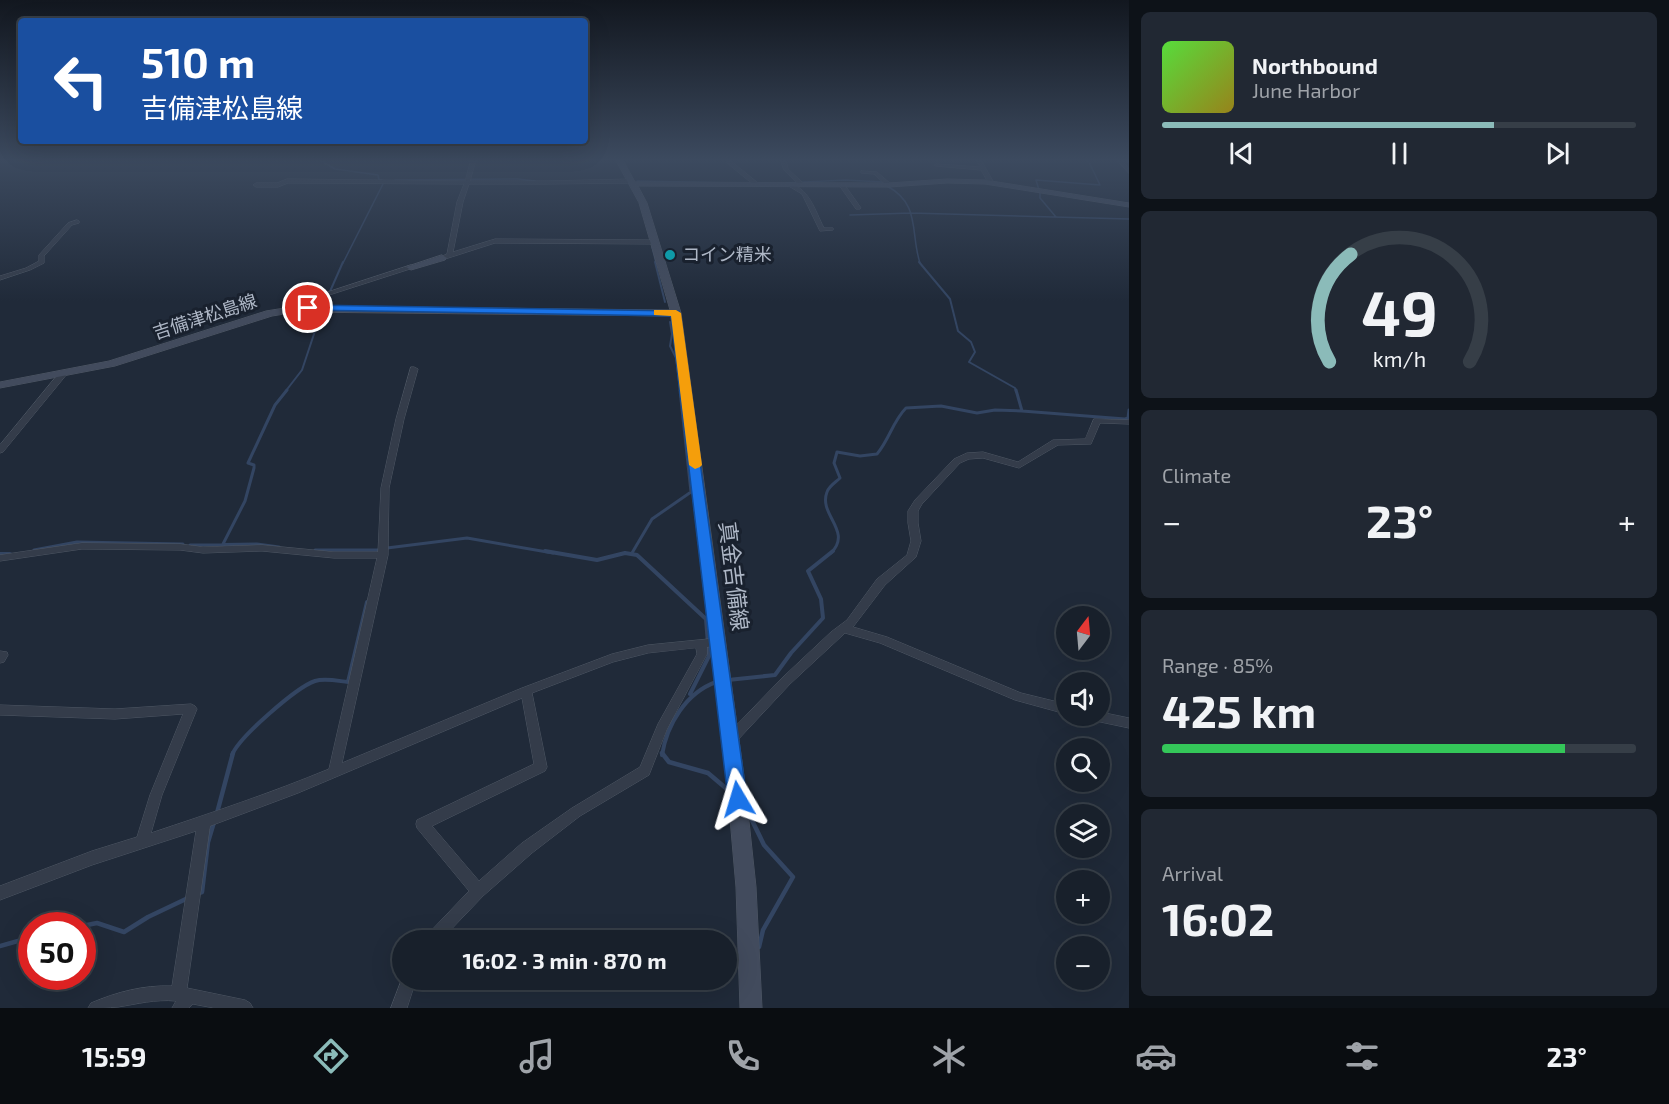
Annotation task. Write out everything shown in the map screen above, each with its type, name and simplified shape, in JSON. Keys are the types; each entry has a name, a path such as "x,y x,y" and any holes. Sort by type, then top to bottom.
{"main road":[{"name":"真金吉備線","path":"644,207 676,313 709,643 724,680 736,784 746,887 751,1008"},
{"path":"411,267 446,256"},
{"name":"吉備津松島線","path":"0,385 125,360 285,310 328,308 676,313"}],"street":[{"path":"446,256 459,207"},
{"path":"812,207 822,230 831,229"},
{"path":"816,219 826,219"},
{"path":"0,278 42,262 41,256 70,224 77,222"},
{"path":"446,256 495,242 655,242"},
{"path":"285,310 411,267"},
{"path":"334,772 381,553 385,488 414,369"},
{"path":"0,450 63,374"},
{"path":"730,740 786,681 835,635 845,629 881,582 914,552 916,541 913,511 918,502 957,461 967,456 983,455 1019,465 1056,442 1088,442 1097,421 1129,422"},
{"path":"0,558 82,546 180,547 203,550 262,548 297,553 381,553"},
{"path":"845,629 883,640 1018,697 1056,706"},
{"path":"0,893 142,842 212,820 334,772 526,691 633,652 709,643"},
{"path":"441,930 478,891 527,848 576,812 645,771 662,728 709,643"},
{"path":"478,891 422,824 541,767 526,691"},
{"path":"0,710 115,714 191,709 156,795 142,842"},
{"path":"1110,719 1129,723"},
{"path":"183,998 193,897 212,820"},
{"path":"399,1008 405,990"},
{"path":"96,1008 126,996 183,998 245,1008"}],"waterway":[{"path":"343,263 371,207"},
{"path":"908,207 911,213"},
{"path":"1048,207 1056,217"},
{"path":"850,215 911,213"},
{"path":"911,213 920,263"},
{"path":"911,213 1056,217"},
{"path":"1056,217 1129,219"},
{"path":"652,247 656,263"},
{"path":"324,305 343,262"},
{"path":"655,262 665,302"},
{"path":"919,262 950,299 958,331 971,342 975,352 969,362 1015,388 1016,392"},
{"path":"285,392 302,370 322,310"},
{"path":"670,322 672,334 670,346 676,358 680,392"},
{"path":"223,545 245,501 254,468 254,465 248,463 275,405 287,390"},
{"path":"632,553 652,519 691,492 680,390"},
{"path":"1016,390 1022,411"},
{"path":"832,552 837,545 838,537 825,500 828,490 840,478 834,463 837,452 860,456 877,454 906,408 941,406 977,413 995,410 1022,411"},
{"path":"1022,411 1125,419 1128,418 1129,410"},
{"path":"387,548 467,538 553,553"},
{"path":"34,550 77,542 183,544"},
{"path":"223,545 257,544 279,547"},
{"path":"190,545 223,545"},
{"path":"315,550 381,550"},
{"path":"545,551 597,560 625,553 637,555 706,619 709,656 690,694"},
{"path":"728,680 775,675 791,653 823,618 821,599 808,571 832,552"},
{"path":"0,554 10,554"},
{"path":"233,754 257,725 307,685 323,680 348,682 367,602"},
{"path":"662,753 668,732 680,711 696,694 716,682"},
{"path":"662,753 669,762 708,773 728,790"},
{"path":"217,813 233,754"},
{"path":"747,810 764,845 793,877 763,930 759,947"},
{"path":"199,893 202,892 208,842 214,822"},
{"path":"96,923 124,932 148,917 188,898"},
{"path":"0,946 18,941"}],"slow traffic":[{"path":"657,313 676,313 695,465"}],"place":[{"name":"コイン精米","path":"670,255"}],"route":[{"path":"308,308 676,313 738,799"}]}
